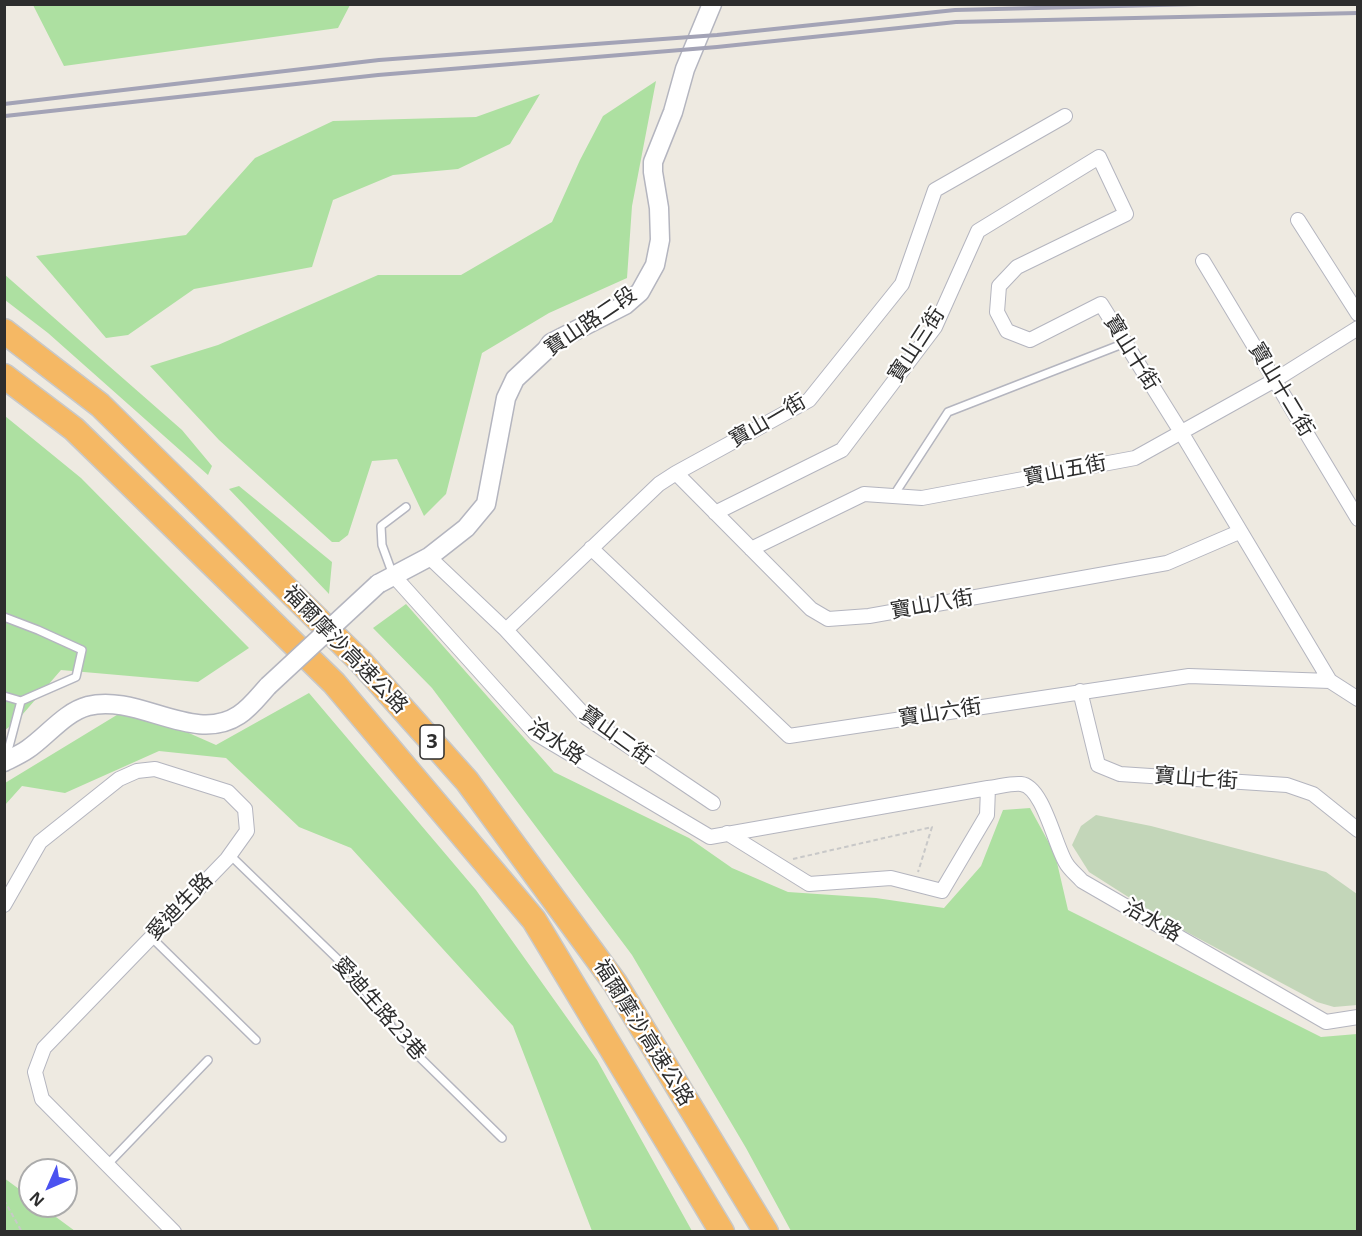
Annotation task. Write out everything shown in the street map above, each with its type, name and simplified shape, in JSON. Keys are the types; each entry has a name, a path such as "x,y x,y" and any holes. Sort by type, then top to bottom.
{"highway":[{"name":"福爾摩沙高速公路","path":"4,331 100,405 361,662 467,781 615,983 766,1232"},
{"name":"福爾摩沙高速公路","path":"4,376 74,429 334,682 534,920 722,1232"}],"street":[{"name":"寶山路二段","path":"5,762 28,749 67,718 86,707 106,704 133,707 202,726 225,723 240,714 386,579 429,557 466,528 486,504 506,398 515,379 551,343 625,305 640,292 655,266 660,229 653,162 673,112 685,69 712,4"},
{"name":"寶山一街","path":"506,630 660,484 809,400 902,284 935,190 1065,116"},
{"name":"寶山十街","path":"1099,158 1126,214 1017,267 999,286 997,312 1007,331 1030,340 1101,304 1181,432 1330,681"},
{"name":"寶山三街","path":"715,513 842,450 935,327 978,231 1099,158"},
{"path":"1298,220 1358,314"},
{"name":"寶山十二街","path":"1203,261 1358,519"},
{"name":"寶山五街","path":"752,549 864,494 922,498 1135,458 1275,380 1358,328"},
{"name":"寶山八街","path":"676,473 811,609 828,620 869,616 1167,563 1239,532"},
{"name":"寶山六街","path":"591,548 789,736 1189,676 1330,681"},
{"path":"429,557 506,630"},
{"name":"洽水路","path":"386,579 535,733 710,837 1021,784 1028,786 1041,803 1066,864 1082,880 1326,1022 1358,1017"},
{"name":"寶山二街","path":"506,630 587,718 713,803"},
{"path":"1330,681 1358,699"},
{"name":"寶山七街","path":"1080,691 1098,765 1120,774 1287,785 1313,794 1358,830"},
{"name":"愛迪生路","path":"4,905 40,842 119,779 137,771 155,769 228,792 245,809 246,831 230,855 44,1048 35,1072 42,1099 174,1232"},
{"name":"洽水路","path":"727,833 809,884 891,878 942,891 987,815 988,788"}],"lane":[{"path":"894,495 948,412 1125,343"},
{"path":"386,579 381,526 406,507"},
{"path":"4,617 82,650 76,677 21,701 4,696"},
{"path":"5,762 21,701"},
{"name":"愛迪生路23巷","path":"230,855 351,972 400,1038 502,1138"},
{"path":"151,937 256,1040"},
{"path":"108,1164 208,1060"}],"path":[{"path":"776,862 932,827 914,884"},
{"path":"4,1200 22,1232"}],"green space":[{"path":"33,5 350,5 338,28 64,66"},
{"path":"656,81 632,206 627,278 549,313 482,353 446,494 424,516 397,459 372,461 348,535 339,542 332,542 219,440 150,366 218,345 378,275 461,275 552,222 603,116"},
{"path":"540,94 510,144 458,169 393,175 333,200 312,267 194,289 128,335 106,338 36,256 186,235 255,158 333,121 476,117"},
{"path":"4,274 182,430 212,466 208,475 48,333 5,300"},
{"path":"5,416 81,478 249,648 198,682 61,670 16,722 5,730"},
{"path":"239,486 332,562 329,594 229,489"},
{"path":"406,604 554,772 689,838 732,868 788,892 876,898 944,908 981,866 1003,810 1030,808 1055,854 1068,910 1321,1037 1357,1034 1357,1231 791,1231 746,1148 632,955 432,688 373,628"},
{"path":"309,693 476,890 597,1060 692,1231 592,1231 513,1026 351,848 299,827 226,758 159,751 65,793 22,786 5,805 5,783 130,707 216,745"},
{"path":"1096,815 1151,826 1326,872 1357,894 1357,1005 1334,1007 1317,1002 1166,921 1089,872 1072,845 1081,826"},
{"path":"4,1178 18,1188 18,1218 57,1218 75,1231 5,1231"}],"railway":[{"path":"4,104 379,60 717,35 955,10 1199,4"},
{"path":"5,116 378,75 717,47 956,22 1358,13"}]}
